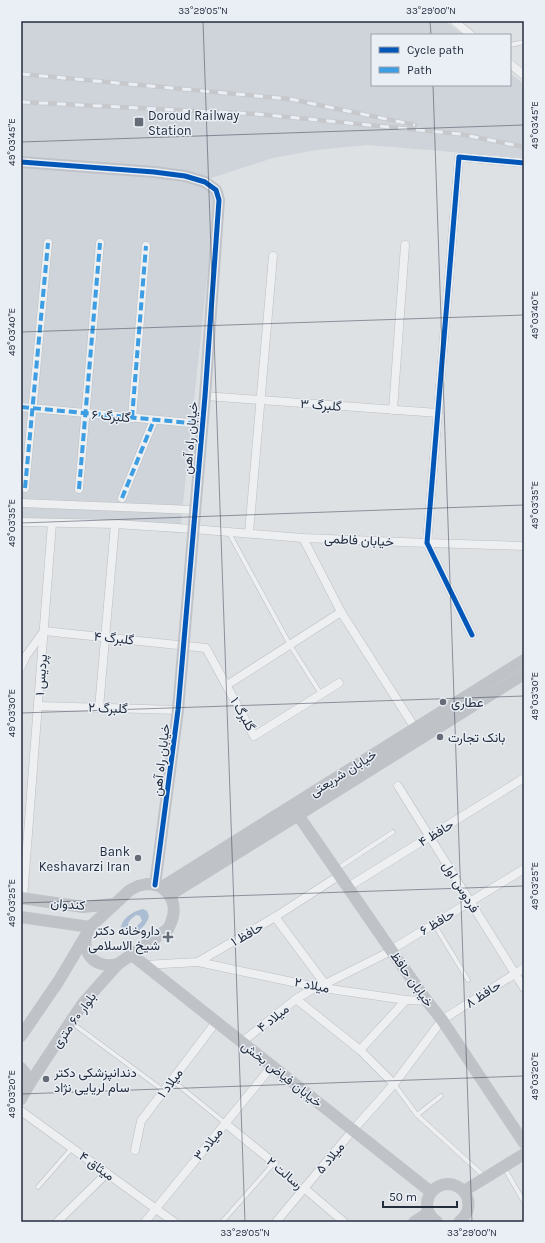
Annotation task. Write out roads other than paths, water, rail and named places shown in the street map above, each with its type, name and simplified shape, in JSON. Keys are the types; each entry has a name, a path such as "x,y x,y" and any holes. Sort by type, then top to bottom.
{"street":[{"path":"454,21 470,34"},
{"path":"511,65 524,75"},
{"path":"472,635 427,543 459,157 524,163"},
{"name":"خیابان راه آهن","path":"21,162 154,172 185,176 205,182 216,190 219,200 205,396 201,424 184,646 162,889"},
{"path":"25,488 48,243"},
{"path":"79,489 100,243"},
{"path":"393,410 405,245"},
{"path":"132,418 146,246"},
{"path":"249,533 273,256"},
{"name":"گلبرگ ۳","path":"205,396 438,413"},
{"name":"گلبرگ ۶","path":"21,407 201,424"},
{"path":"122,498 154,420"},
{"path":"21,504 194,510"},
{"name":"خیابان فاطمی","path":"21,522 115,524 303,538 524,546"},
{"name":"پردیس ۱","path":"22,898 52,523"},
{"path":"99,708 115,524"},
{"path":"303,538 341,612 415,728"},
{"path":"227,685 341,612"},
{"path":"21,667 26,656 44,631"},
{"name":"گلبرگ ۴","path":"44,631 184,646"},
{"name":"گلبرگ ۱","path":"184,646 206,648 254,736 340,683"},
{"name":"خیابان شریعتی","path":"162,889 524,660"},
{"name":"خیابان شریعتی","path":"162,889 298,815 524,674"},
{"name":"گلبرگ ۲","path":"38,706 178,710"},
{"name":"حافظ ۴","path":"348,887 524,778"},
{"name":"فردوس اول","path":"398,786 524,988"},
{"name":"خیابان حافظ","path":"298,815 348,887 389,952 442,1020 524,1153"},
{"name":"حافظ ۶","path":"326,984 389,952 524,869"},
{"name":"حافظ ۱","path":"144,965 198,962 275,917 338,872"},
{"path":"21,1036 58,982 88,930 130,890 146,884 162,889"},
{"name":"بلوار ۶۰ متری","path":"21,1099 70,1021 84,1002 118,964 168,929 173,921 175,912 174,903 162,889"},
{"name":"کندوان","path":"22,898 83,907 114,904"},
{"name":"کندوان","path":"21,917 88,930"},
{"path":"275,917 326,984"},
{"path":"88,930 85,941 86,949 95,962 110,966 118,964"},
{"name":"خیابان فیاض بخش","path":"132,955 431,1192"},
{"name":"میلاد ۲","path":"198,962 316,987 406,1000 427,1001"},
{"name":"حافظ ۸","path":"442,1020 524,968"},
{"name":"میلاد ۴","path":"242,1042 296,999 316,987 326,984"},
{"path":"296,999 360,1050 394,1084"},
{"path":"360,1050 406,1000"},
{"name":"میلاد ۵","path":"276,1222 353,1130 394,1084 442,1020"},
{"name":"میلاد ۱","path":"135,1150 141,1121 216,1022"},
{"name":"میلاد ۳","path":"145,1222 272,1066"},
{"path":"21,1068 30,1083"},
{"name":"میثاق ۴","path":"21,1111 174,1222"},
{"name":"رسالت ۲","path":"225,1123 274,1163"},
{"path":"464,1191 524,1153"},
{"path":"61,1220 107,1173"},
{"path":"437,1222 432,1219 428,1213 428,1198 431,1192 443,1184 458,1186 468,1197 469,1204 465,1221"},
{"name":"رسالت ۲","path":"304,1188 344,1222"},
{"path":"414,1222 428,1213"}],"lane":[{"path":"511,45 524,42"},
{"path":"229,532 290,644 321,694"},
{"path":"338,872 393,832"},
{"path":"434,924 468,980"},
{"path":"70,1021 164,1091"},
{"path":"172,1080 225,1123"},
{"path":"394,1084 417,1115 486,1177"},
{"path":"417,1115 441,1096"},
{"path":"38,1187 72,1148"},
{"path":"222,1222 274,1163"},
{"path":"504,1167 524,1202"}],"water":[{"path":"143,909 147,911 149,916 147,922 132,935 124,934 121,929 123,922 128,916","holes":["136,915 140,916 142,921 135,928 130,929 128,926 130,920"]}],"railway":[{"path":"21,74 290,99 415,125"},
{"path":"21,102 257,114 460,134 524,147"}],"place":[{"name":"Doroud Railway Station","path":"139,122"},
{"name":"عطاری","path":"443,702"},
{"name":"بانک تجارت","path":"440,737"},
{"name":"Bank Keshavarzi Iran","path":"138,858"},
{"name":"داروخانه دکتر شیخ الاسلامی","path":"168,937"},
{"name":"دندانپزشکی دکتر سام لریایی نژاد","path":"46,1079"}]}
